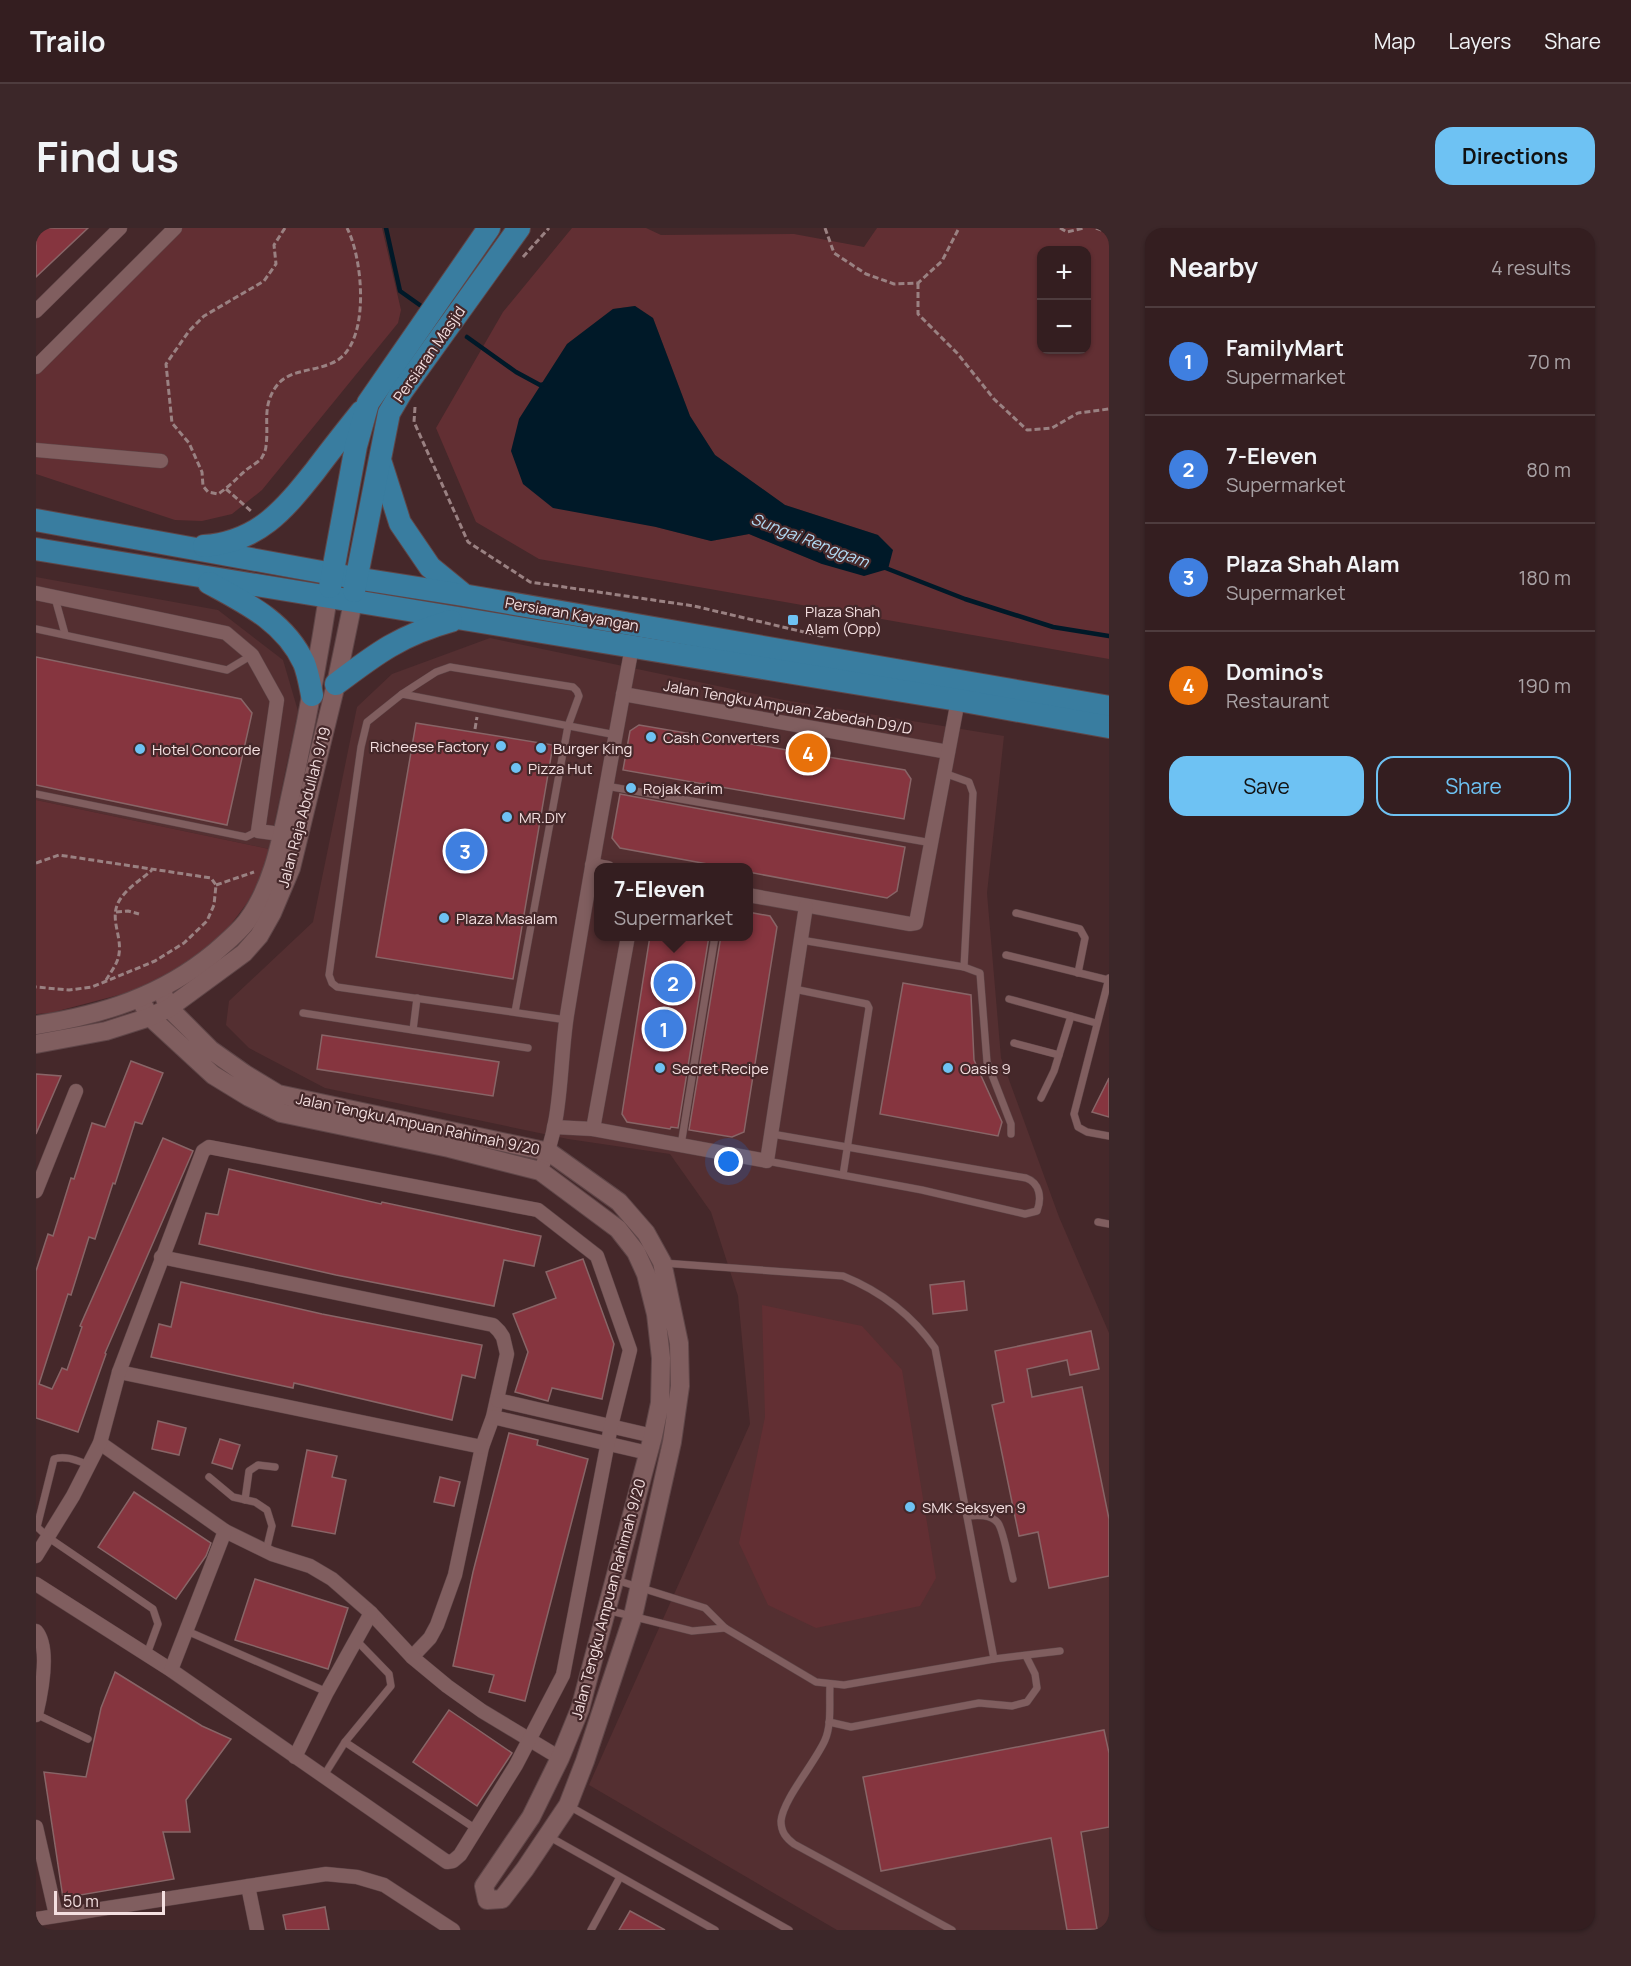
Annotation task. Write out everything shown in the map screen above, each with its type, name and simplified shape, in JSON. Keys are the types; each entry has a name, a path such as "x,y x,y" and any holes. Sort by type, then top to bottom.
{"main road":[{"name":"Persiaran Masjid","path":"328,597 356,446 368,404 489,228"},
{"name":"Persiaran Masjid","path":"353,602 355,578 389,413 402,391 519,228"},
{"path":"182,547 223,544 245,536 266,524 287,506 368,404"},
{"path":"379,459 400,523 430,567 463,595"},
{"name":"Persiaran Kayangan","path":"36,520 332,574 1109,707"},
{"name":"Persiaran Kayangan","path":"36,549 958,700 1109,727"},
{"path":"192,573 252,607 285,633 304,664 312,695"},
{"path":"336,684 376,654 403,638 423,629 459,619"}],"street":[{"path":"38,306 120,228"},
{"path":"36,367 175,228"},
{"path":"36,450 161,461"},
{"path":"36,593 226,633 252,655 277,700 258,831 273,833 289,839"},
{"name":"Jalan Raja Abdullah 9/19","path":"36,1044 78,1037 150,1017 169,1008 229,965 259,936 282,893 291,868 289,839 328,597"},
{"name":"Jalan Raja Abdullah 9/19","path":"36,1025 97,1013 140,999 161,989 202,963 247,921 289,839 336,684 353,602"},
{"path":"540,1171 549,1152 554,1127 567,1020 592,865 632,647"},
{"name":"Jalan Tengku Ampuan Zabedah D9/D","path":"623,694 948,752"},
{"path":"753,896 910,924 915,923 958,700"},
{"path":"554,1127 593,1129 767,1161 806,906"},
{"path":"593,1129 627,941"},
{"name":"Jalan Tengku Ampuan Rahimah 9/20","path":"140,999 150,1017 213,1075 281,1113 449,1148 540,1171 618,1229 636,1252 646,1274 656,1314 661,1358 660,1403 580,1709 560,1758 531,1817 484,1886 487,1899 502,1899 568,1805 633,1616 672,1442 680,1386 679,1343 662,1263 646,1233 619,1202 549,1152 278,1094 211,1050 169,1008 161,989"},
{"path":"36,1191 76,1091"},
{"path":"36,1556 49,1538 100,1443 119,1372 161,1257 202,1151 209,1147 538,1210 597,1256 630,1350 611,1426 563,1675 516,1765 460,1856 453,1861 447,1862 171,1670 36,1584"},
{"path":"161,1257 493,1325 503,1337 507,1354 493,1417 482,1447 455,1575 437,1625 430,1638 412,1657"},
{"path":"119,1372 482,1447"},
{"path":"497,1400 611,1426 650,1444"},
{"path":"493,1417 608,1444 650,1444"},
{"path":"100,1443 225,1531 272,1554 310,1566 332,1579 371,1613 412,1657 447,1686 482,1711 560,1758"},
{"path":"171,1670 225,1531"},
{"path":"295,1757 327,1692 371,1613"},
{"path":"36,1631 41,1636 44,1649 40,1698 36,1714"},
{"path":"36,1827 56,1915"},
{"path":"36,1918 326,1874 357,1877 384,1885 450,1929"},
{"path":"248,1886 256,1930"}],"lane":[{"path":"55,598 65,634"},
{"path":"36,628 227,670 252,655"},
{"path":"515,1012 568,726 579,696 573,687 450,667 436,672 402,694 367,722 361,747 329,975 332,983 338,987 567,1020"},
{"path":"402,694 616,735"},
{"path":"944,773 969,782 973,793 964,967"},
{"path":"606,786 932,843"},
{"path":"36,794 246,837 258,831"},
{"path":"1016,913 1080,929 1085,938 1078,973"},
{"path":"801,940 964,967 980,973 982,975 987,1062 1011,1124 1011,1134"},
{"path":"681,1145 714,941"},
{"path":"1006,956 1109,979 1074,1114 1078,1127 1087,1132 1109,1136"},
{"path":"794,989 867,1004 869,1008 843,1175"},
{"path":"413,1030 417,998"},
{"path":"1009,999 1096,1023"},
{"path":"303,1013 528,1048"},
{"path":"1041,1098 1054,1071 1071,1016"},
{"path":"1014,1043 1059,1055"},
{"path":"767,1161 922,1190 1025,1214 1037,1211 1040,1202 1037,1186 1026,1178 772,1134"},
{"path":"1098,1222 1109,1224"},
{"path":"662,1263 843,1276 866,1285 904,1313 922,1330 935,1348 994,1659"},
{"path":"89,1465 70,1458 58,1457 52,1463 38,1527 49,1538 153,1609 158,1624 147,1654"},
{"path":"245,1500 249,1471 258,1465 275,1467"},
{"path":"209,1477 233,1497 255,1502 267,1510 272,1526 266,1551"},
{"path":"967,1516 983,1515 999,1524 1013,1579"},
{"path":"615,1579 705,1608 725,1628 816,1682 830,1685 844,1685 994,1659 1060,1651"},
{"path":"607,1610 692,1631 725,1628"},
{"path":"187,1631 327,1692"},
{"path":"323,1776 345,1742 391,1686 389,1674 356,1640"},
{"path":"829,1722 851,1727 979,1703 1012,1706 1027,1702 1037,1688 1035,1674 1026,1656"},
{"path":"830,1685 826,1738 784,1810 781,1820 784,1835 794,1845 952,1930"},
{"path":"36,1714 88,1739"},
{"path":"345,1742 476,1829"},
{"path":"568,1805 789,1930"},
{"path":"548,1836 715,1930"},
{"path":"591,1930 620,1877"}],"path":[{"path":"285,228 274,244 276,264 264,282 204,316 189,331 166,364 172,423 189,443 202,472 203,486 208,492 218,494 226,489 262,458 266,448 267,402 277,385 288,375 334,363 347,351 358,327 361,306 359,279 351,236 347,228"},
{"path":"825,228 834,253 866,274 894,284 918,283 942,261 959,228"},
{"path":"1060,228 1067,232 1084,228"},
{"path":"1096,228 1109,233"},
{"path":"918,283 918,314 957,353 994,399 1027,430 1052,428 1078,414 1109,409"},
{"path":"414,422 468,542 530,582 694,606 834,639"},
{"path":"226,489 266,524"},
{"path":"475,729 477,719"},
{"path":"36,863 58,855 211,878 216,885 214,905 207,921 184,943 155,961 92,987 69,990 36,987"},
{"path":"106,981 119,957 119,940 114,918 118,903 129,889 153,869"},
{"path":"216,885 251,873"},
{"path":"116,912 128,911 139,914"}],"shaded area":[{"path":"171,228 382,228 401,310 398,323 262,490 232,514 202,521 175,520 36,474 36,368"},
{"path":"572,228 646,228 661,235 794,234 864,247 877,228 1109,228 1109,659 539,559 476,522 436,428 503,312","holes":["635,306 653,318 690,416 715,455 785,505 878,535 822,564 749,534 711,541 656,527 519,419 567,344 613,309"]},
{"path":"36,577 218,610 283,660 298,711 269,849 36,800"},
{"path":"490,638 784,700 1004,736 987,893 1001,1058 1059,1217 1109,1333 1109,1930 837,1930 589,1785 750,1424 738,1296 711,1212 670,1154 568,1139 325,1088 249,1048 226,1025 229,1001 313,922 357,707 392,674"},
{"path":"36,800 269,849 260,879 247,903 220,939 188,965 153,986 50,1013 36,1014"},
{"path":"762,1305 862,1326 902,1370 936,1578 920,1606 816,1628 768,1605 739,1543 765,1417"}],"water":[{"path":"635,306 653,318 690,416 715,455 785,505 878,535 893,550 888,569 864,576 822,564 749,534 711,541 656,527 553,508 523,484 511,451 519,419 567,344 613,309"}],"building":[{"path":"36,228 88,228 36,277"},
{"name":"Hotel Concorde","path":"36,657 241,699 252,713 227,825 36,785"},
{"path":"416,723 553,745 513,979 376,957"},
{"path":"639,725 905,770 911,779 904,819 623,770 630,731"},
{"path":"620,794 905,847 897,891 887,898 753,873 753,863 702,863 620,848 612,838"},
{"path":"753,913 770,916 777,927 744,1132 732,1137 689,1130 720,941 753,941"},
{"path":"649,941 708,941 678,1128 671,1127 670,1129 627,1122 622,1114"},
{"path":"903,983 971,995 974,1060 1002,1122 998,1136 880,1114"},
{"path":"322,1035 499,1062 493,1096 317,1069"},
{"path":"131,1061 163,1073 142,1124 135,1122 95,1239 89,1237 39,1384 52,1389 62,1368 67,1370 82,1327 80,1326 163,1138 193,1151 105,1353 78,1432 36,1418 36,1271 48,1234 53,1236 71,1178 74,1179 92,1123 105,1127"},
{"path":"36,1074 61,1076 36,1134"},
{"path":"1109,1078 1109,1117 1092,1112"},
{"path":"229,1169 381,1204 382,1202 541,1236 534,1266 504,1260 494,1306 336,1275 199,1244 206,1213 218,1215"},
{"path":"583,1259 614,1344 602,1399 552,1388 548,1401 515,1392 528,1352 513,1314 556,1298 546,1272"},
{"path":"964,1281 967,1310 933,1314 930,1285"},
{"path":"181,1282 322,1314 482,1345 475,1378 462,1375 452,1420 294,1383 293,1388 151,1357 159,1324 171,1327"},
{"path":"1091,1331 1099,1369 1070,1375 1067,1360 1027,1369 1032,1397 1082,1387 1109,1519 1109,1576 1049,1588 1038,1532 1019,1536 992,1405 1004,1402 995,1351"},
{"path":"158,1421 186,1428 179,1455 152,1449"},
{"path":"509,1433 538,1440 537,1445 588,1459 525,1701 489,1692 494,1675 453,1666 473,1572"},
{"path":"220,1439 240,1445 232,1469 212,1463"},
{"path":"307,1450 337,1456 332,1477 346,1480 335,1534 292,1526"},
{"path":"440,1477 460,1482 454,1506 434,1502"},
{"path":"134,1492 211,1543 206,1556 176,1599 98,1547"},
{"path":"255,1579 348,1608 328,1669 235,1640"},
{"path":"115,1672 202,1726 231,1739 186,1800 190,1832 163,1832 174,1879 63,1898 44,1772 86,1777 101,1708"},
{"path":"449,1710 512,1753 477,1806 413,1762"},
{"path":"1104,1730 1109,1753 1109,1827 1081,1832 1097,1929 1067,1930 1051,1838 881,1871 863,1777"},
{"path":"325,1907 329,1930 286,1930 283,1915"},
{"path":"630,1911 665,1930 619,1930"}],"waterway":[{"name":"Sungai Renggam","path":"386,228 400,291 424,308"},
{"name":"Sungai Renggam","path":"467,337 516,372 540,385 546,384"},
{"name":"Sungai Renggam","path":"883,567 965,599 1053,627 1109,636"}],"place":[{"name":"Plaza Shah Alam (Opp)","path":"793,620"},
{"name":"Cash Converters","path":"651,737"},
{"name":"Richeese Factory","path":"501,746"},
{"name":"Burger King","path":"541,748"},
{"name":"Hotel Concorde","path":"140,749"},
{"name":"Domino's","path":"808,753"},
{"name":"Pizza Hut","path":"516,768"},
{"name":"Rojak Karim","path":"631,788"},
{"name":"MR.DIY","path":"507,817"},
{"name":"Plaza Shah Alam","path":"465,851"},
{"name":"Plaza Masalam","path":"444,918"},
{"name":"7-Eleven","path":"673,983"},
{"name":"FamilyMart","path":"664,1029"},
{"name":"Secret Recipe","path":"660,1068"},
{"name":"Oasis 9","path":"948,1068"},
{"name":"SMK Seksyen 9","path":"910,1507"}]}
